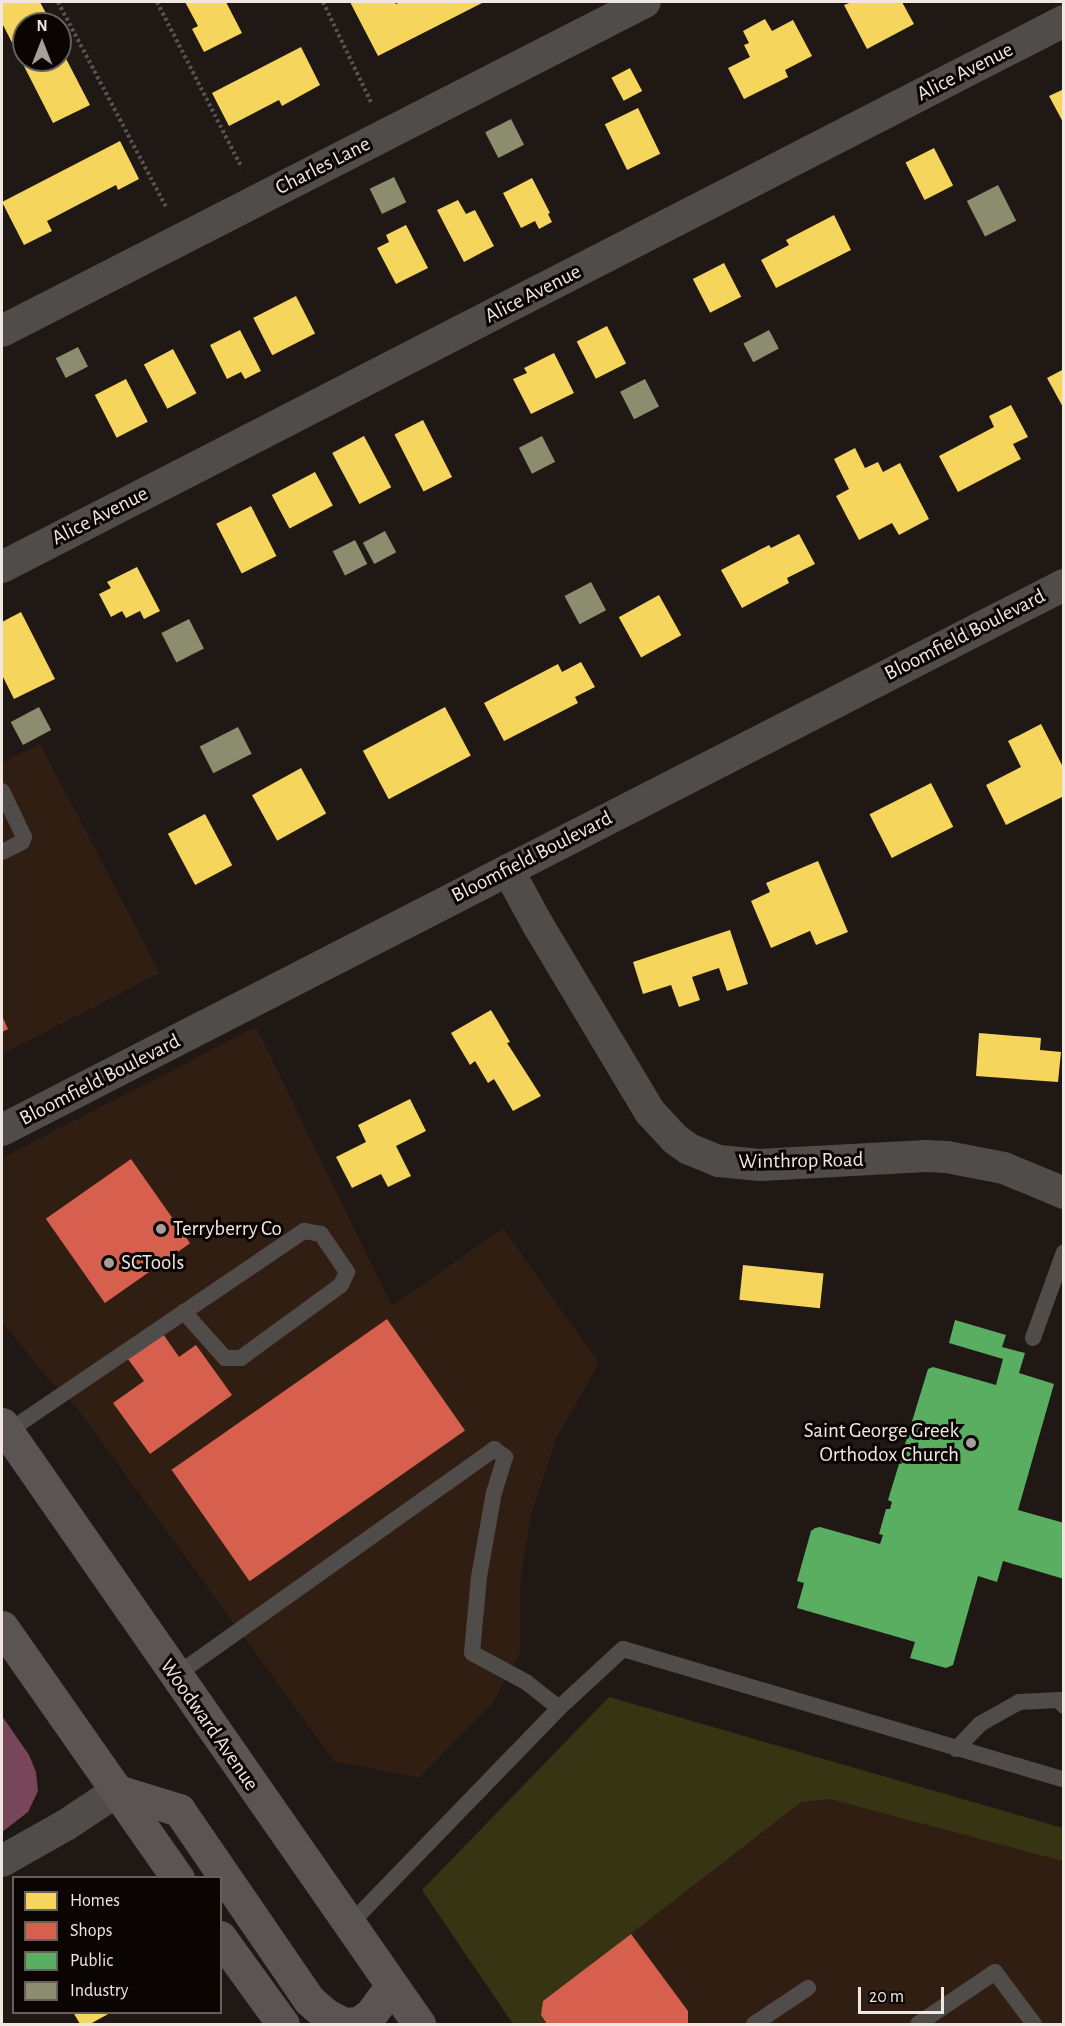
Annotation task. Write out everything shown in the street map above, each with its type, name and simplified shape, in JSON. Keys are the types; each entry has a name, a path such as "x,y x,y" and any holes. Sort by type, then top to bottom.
{"main road":[{"name":"Woodward Avenue","path":"4,1428 418,2025"},
{"path":"2,1627 177,1876"},
{"path":"117,1791 179,1810 309,2001 325,2014 344,2024 359,2023 371,2014 392,1986"},
{"path":"222,1939 283,2025"}],"street":[{"name":"Charles Lane","path":"2,331 645,2"},
{"name":"Alice Avenue","path":"2,567 1064,21"},
{"name":"Bloomfield Boulevard","path":"2,1130 1064,585"},
{"name":"Winthrop Road","path":"508,870 538,925 650,1112 675,1139 689,1149 719,1161 760,1165 926,1156 947,1157 1004,1168 1064,1193"},
{"path":"2,1861 66,1825 117,1791"}],"lane":[{"path":"2,790 24,837 22,842 2,852"},
{"path":"4,1428 184,1312 304,1231 321,1234 347,1272 341,1285 241,1358 225,1358 184,1312"},
{"path":"1033,1338 1064,1252"},
{"path":"175,1676 494,1449 505,1457 494,1492 479,1577 472,1653 526,1682 559,1708"},
{"path":"349,1925 559,1708 623,1649 1064,1780"},
{"path":"956,1749 980,1724 1018,1702 1059,1700 1064,1706"},
{"path":"918,2025 995,1972 1034,2025"},
{"path":"754,2025 808,1988"}],"path":[{"path":"58,2 166,207"},
{"path":"157,2 242,168"},
{"path":"323,2 371,102"}],"shaded area":[{"path":"40,744 160,973 2,1054 2,763"},
{"path":"256,1027 392,1306 503,1228 599,1363 556,1439 531,1514 520,1585 520,1652 493,1703 419,1778 334,1761 77,1408 46,1376 2,1321 2,1158"},
{"path":"609,1697 1063,1828 1063,1861 830,1799 801,1802 544,2001 541,2015 547,2024 513,2024 422,1890"},
{"path":"2,1716 29,1755 36,1772 38,1791 28,1812 2,1832"},
{"path":"828,1775 1063,1840 1063,2024 513,2024 497,2000"}],"building: Homes":[{"path":"2,2 40,2 45,12 12,12 12,43 2,23"},
{"path":"185,2 226,2 242,33 204,52 192,29 198,26"},
{"path":"350,2 394,2 396,4 400,2 484,2 378,56"},
{"path":"852,2 902,2 914,24 867,49 844,5"},
{"path":"765,19 772,31 793,20 812,56 785,70 788,77 744,99 728,68 750,57 744,45 749,43 743,31"},
{"path":"301,47 320,85 282,106 279,100 229,126 212,93"},
{"path":"630,68 642,91 624,101 611,78"},
{"path":"72,70 90,105 53,123 27,72"},
{"path":"1064,89 1064,124 1049,96"},
{"path":"638,108 660,154 627,170 605,124"},
{"path":"120,141 139,179 118,190 116,185 47,221 52,231 24,245 2,202"},
{"path":"934,148 953,185 925,200 905,163"},
{"path":"532,178 550,213 548,214 552,222 539,229 535,221 521,228 503,193"},
{"path":"458,200 466,214 475,210 494,246 464,262 437,210"},
{"path":"834,215 851,250 776,288 761,260 789,245 786,240"},
{"path":"406,225 428,268 396,284 377,248 389,242 386,235"},
{"path":"724,263 741,297 710,313 693,279"},
{"path":"296,296 315,333 272,355 253,318"},
{"path":"607,326 626,363 596,379 577,341"},
{"path":"240,330 261,371 245,379 241,372 227,379 210,345"},
{"path":"173,349 196,393 167,409 144,364"},
{"path":"554,353 574,393 531,414 513,379 527,373 524,368"},
{"path":"1064,369 1064,409 1047,378"},
{"path":"126,379 148,422 117,438 95,395"},
{"path":"1011,405 1028,437 1013,444 1021,459 958,492 939,456 994,427 989,416"},
{"path":"423,420 452,477 424,492 394,435"},
{"path":"364,436 391,487 359,504 332,453"},
{"path":"855,448 865,468 878,462 883,472 900,463 929,519 899,535 892,523 859,540 836,496 849,489 834,459"},
{"path":"315,472 333,506 290,529 272,495"},
{"path":"251,506 276,556 242,574 216,524"},
{"path":"799,534 815,564 787,578 789,583 742,608 721,570 769,545 771,548"},
{"path":"137,567 160,611 144,619 140,611 126,618 122,611 111,617 99,594 111,588 107,582"},
{"path":"659,595 681,635 641,658 619,617"},
{"path":"21,612 55,679 14,699 2,675 2,622"},
{"path":"581,662 595,687 575,697 578,703 504,741 484,703 558,664 562,672"},
{"path":"445,707 471,756 389,799 363,751"},
{"path":"1041,724 1064,769 1064,796 1006,825 986,785 1021,767 1008,741"},
{"path":"301,768 326,813 277,841 252,795"},
{"path":"931,783 953,827 892,858 870,814"},
{"path":"205,814 232,865 195,885 168,834"},
{"path":"818,861 848,932 816,945 810,931 771,948 751,901 770,892 766,883"},
{"path":"730,930 748,984 727,991 719,968 692,977 700,1000 679,1007 671,985 643,994 633,962"},
{"path":"491,1010 510,1042 507,1043 541,1096 513,1111 494,1079 488,1083 475,1061 470,1065 451,1033"},
{"path":"979,1033 1041,1038 1040,1050 1061,1052 1058,1082 976,1076"},
{"path":"410,1099 426,1131 396,1146 411,1176 388,1187 381,1174 352,1188 336,1157 366,1142 358,1125"},
{"path":"743,1265 824,1273 820,1308 739,1300"},
{"path":"74,2014 108,2014 90,2024 80,2024"}],"building: Shops":[{"path":"2,1016 8,1029 2,1032"},
{"path":"131,1159 190,1243 105,1303 46,1219"},
{"path":"387,1319 465,1430 250,1581 172,1470"},
{"path":"163,1334 179,1357 196,1345 232,1395 150,1454 113,1403 144,1381 128,1359"},
{"path":"631,1934 688,2011 688,2024 547,2024 541,2015 543,2001"}],"building: Public":[{"name":"Saint George Greek Orthodox Church","path":"955,1320 1006,1335 1002,1347 1025,1353 1019,1373 1054,1384 1018,1510 1064,1523 1064,1579 1003,1561 997,1582 978,1576 953,1665 946,1668 910,1658 915,1642 797,1608 804,1583 797,1581 811,1531 815,1528 820,1527 880,1544 883,1535 879,1534 886,1509 890,1509 892,1502 888,1500 928,1369 933,1367 996,1385 1003,1359 949,1343"}],"building: Industry":[{"path":"511,119 524,145 498,158 485,132"},
{"path":"394,177 406,202 382,214 370,189"},
{"path":"998,185 1016,221 985,237 967,201"},
{"path":"769,330 779,349 753,362 743,344"},
{"path":"78,347 88,367 66,378 56,358"},
{"path":"645,379 659,407 634,419 620,392"},
{"path":"542,436 555,462 532,474 519,448"},
{"path":"385,531 396,552 374,564 363,543"},
{"path":"355,540 367,564 345,575 333,551"},
{"path":"591,582 606,610 580,624 565,596"},
{"path":"189,619 204,648 176,662 161,633"},
{"path":"39,707 51,730 23,745 11,722"},
{"path":"238,727 252,754 213,773 200,747"}],"place":[{"name":"Terryberry Co","path":"161,1229"},
{"name":"SCTools","path":"109,1263"},
{"name":"Saint George Greek Orthodox Church","path":"971,1443"}]}
